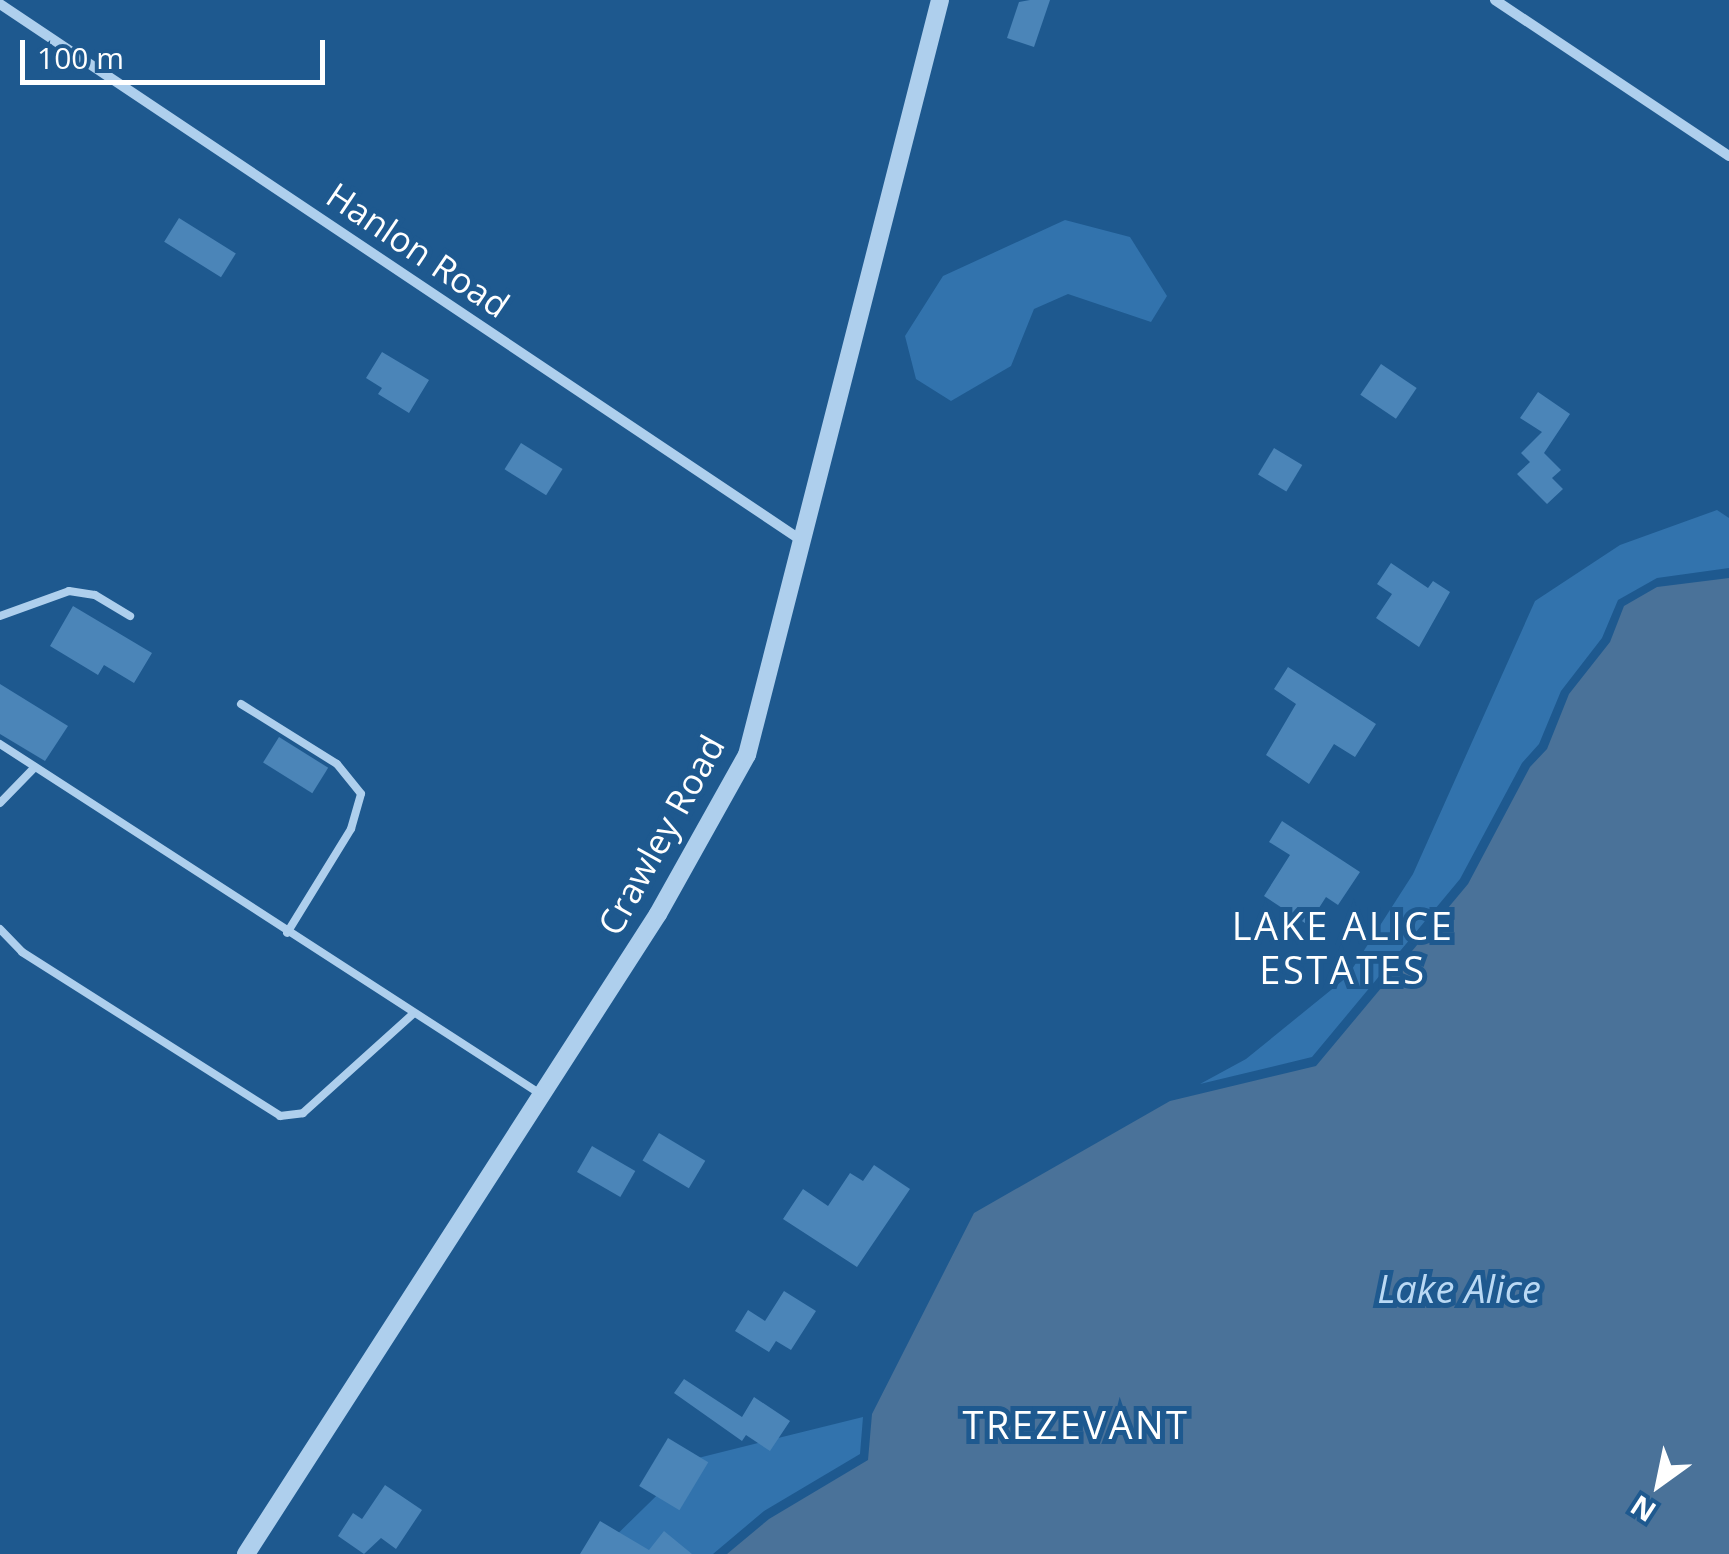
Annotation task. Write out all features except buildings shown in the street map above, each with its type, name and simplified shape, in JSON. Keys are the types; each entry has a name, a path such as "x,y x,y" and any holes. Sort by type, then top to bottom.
{"street":[{"name":"Crawley Road","path":"246,1554 658,914 747,755 940,0"},
{"path":"1495,0 1729,156"},
{"name":"Hanlon Road","path":"0,4 804,542"}],"lane":[{"path":"0,616 69,591 95,595 130,616"},
{"path":"241,704 337,764 361,794 350,829 288,932"},
{"path":"0,744 542,1095"},
{"path":"0,803 36,767"},
{"path":"0,928 22,952 280,1116 302,1113 414,1013"}],"shaded area":[{"path":"1065,220 1130,237 1167,296 1151,322 1068,294 1034,309 1011,366 951,401 916,379 905,336 943,276"},
{"path":"1717,510 1729,518 1729,568 1657,578 1618,600 1602,638 1561,691 1539,744 1522,763 1460,879 1312,1057 1200,1084 1246,1059 1347,977 1413,874 1535,601 1620,545"},
{"path":"863,1417 860,1454 764,1511 713,1554 597,1554 694,1459"}],"water":[{"name":"Lake Alice","path":"1729,578 1729,1554 727,1554 769,1519 868,1460 872,1414 974,1213 1170,1101 1316,1066 1468,884 1530,767 1547,749 1569,694 1610,642 1624,606 1657,587"}],"district":[{"name":"LAKE ALICE ESTATES","path":"1343,948"},
{"name":"TREZEVANT","path":"1076,1425"}]}
